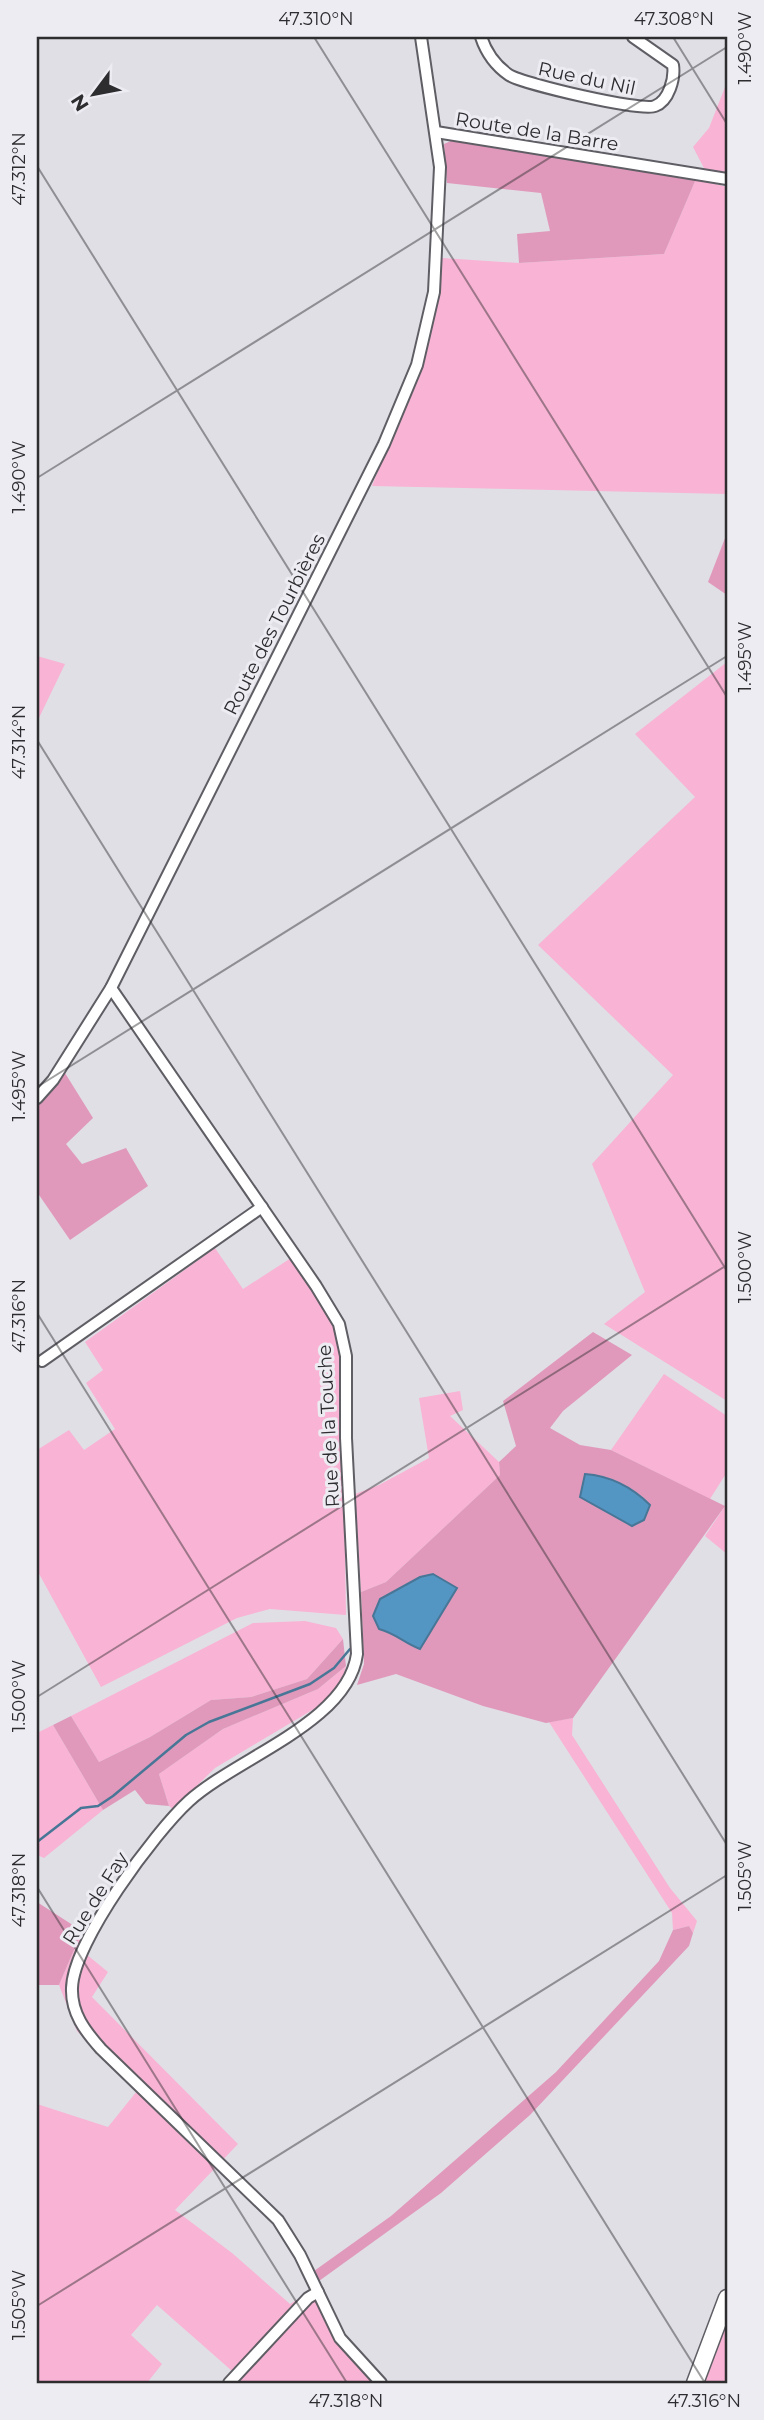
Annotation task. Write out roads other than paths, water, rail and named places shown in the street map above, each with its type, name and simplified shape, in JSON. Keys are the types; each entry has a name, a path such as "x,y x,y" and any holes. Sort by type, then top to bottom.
{"main road":[{"path":"695,2383 727,2298"}],"street":[{"name":"Route de la Barre","path":"421,37 436,132 727,179"},
{"name":"Rue du Nil","path":"481,37 498,65 519,80 647,108 665,100 674,73 667,59 635,37"},
{"name":"Route des Tourbières","path":"37,1098 85,1034 111,988 384,444 417,365 435,292 440,167 436,132"},
{"name":"Rue de la Touche","path":"111,988 330,1307 343,1340 347,1470 357,1626"},
{"path":"42,1362 262,1207"},
{"name":"Rue de Fay","path":"357,1626 355,1664 340,1696 310,1720 203,1790 163,1828 83,1948 76,1965 72,1989 77,2016 91,2038 278,2220 293,2241 340,2337 381,2383"},
{"path":"229,2383 308,2298 318,2292"}],"water":[{"path":"585,1474 612,1480 635,1492 650,1505 644,1520 632,1526 580,1497"},
{"path":"433,1574 457,1588 420,1649 379,1629 373,1616 380,1599 420,1577"}],"waterway":[{"path":"37,1842 81,1808 98,1806 113,1796 186,1735 209,1722 310,1684 334,1668 350,1649"}]}
